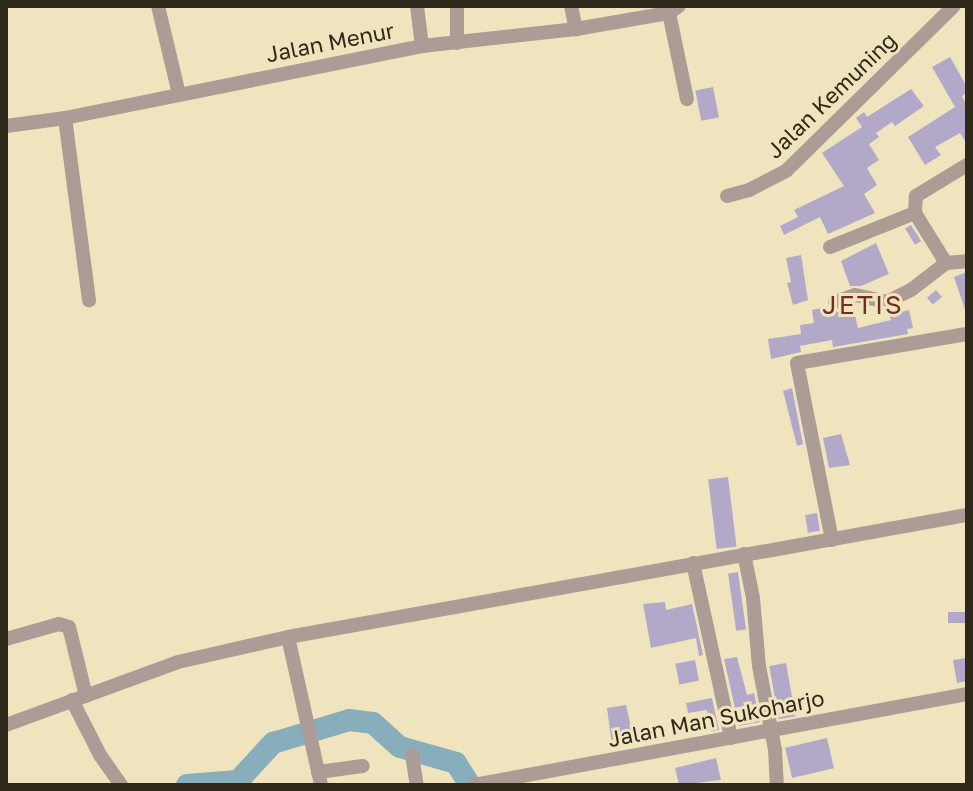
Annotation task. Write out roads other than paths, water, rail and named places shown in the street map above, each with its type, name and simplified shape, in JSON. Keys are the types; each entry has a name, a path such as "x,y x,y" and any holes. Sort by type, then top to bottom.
{"street":[{"path":"158,6 179,94"},
{"path":"417,6 422,46"},
{"path":"457,6 457,43"},
{"path":"571,6 576,29"},
{"name":"Jalan Kemuning","path":"727,196 749,190 786,171 954,6"},
{"path":"674,9 687,99"},
{"name":"Jalan Menur","path":"6,126 65,118 422,46 576,29 674,9"},
{"path":"65,118 89,300"},
{"path":"946,263 915,213 916,196 967,165"},
{"path":"830,247 915,213"},
{"path":"835,302 855,295 875,301 895,299 946,263 967,261"},
{"path":"832,540 797,363 967,334"},
{"path":"6,725 178,662 288,637 967,515"},
{"path":"744,554 753,598 759,666 772,730 777,785"},
{"path":"693,563 731,738"},
{"path":"6,639 59,624 69,627 79,698 100,755 121,785"},
{"path":"288,637 319,779 363,766"},
{"name":"Jalan Man Sukoharjo","path":"475,784 967,694"},
{"path":"412,755 417,785"}],"waterway":[{"path":"187,785 238,781 273,743 349,720 373,723 400,747 456,763 470,785"}],"district":[{"name":"JETIS","path":"863,305"}]}
